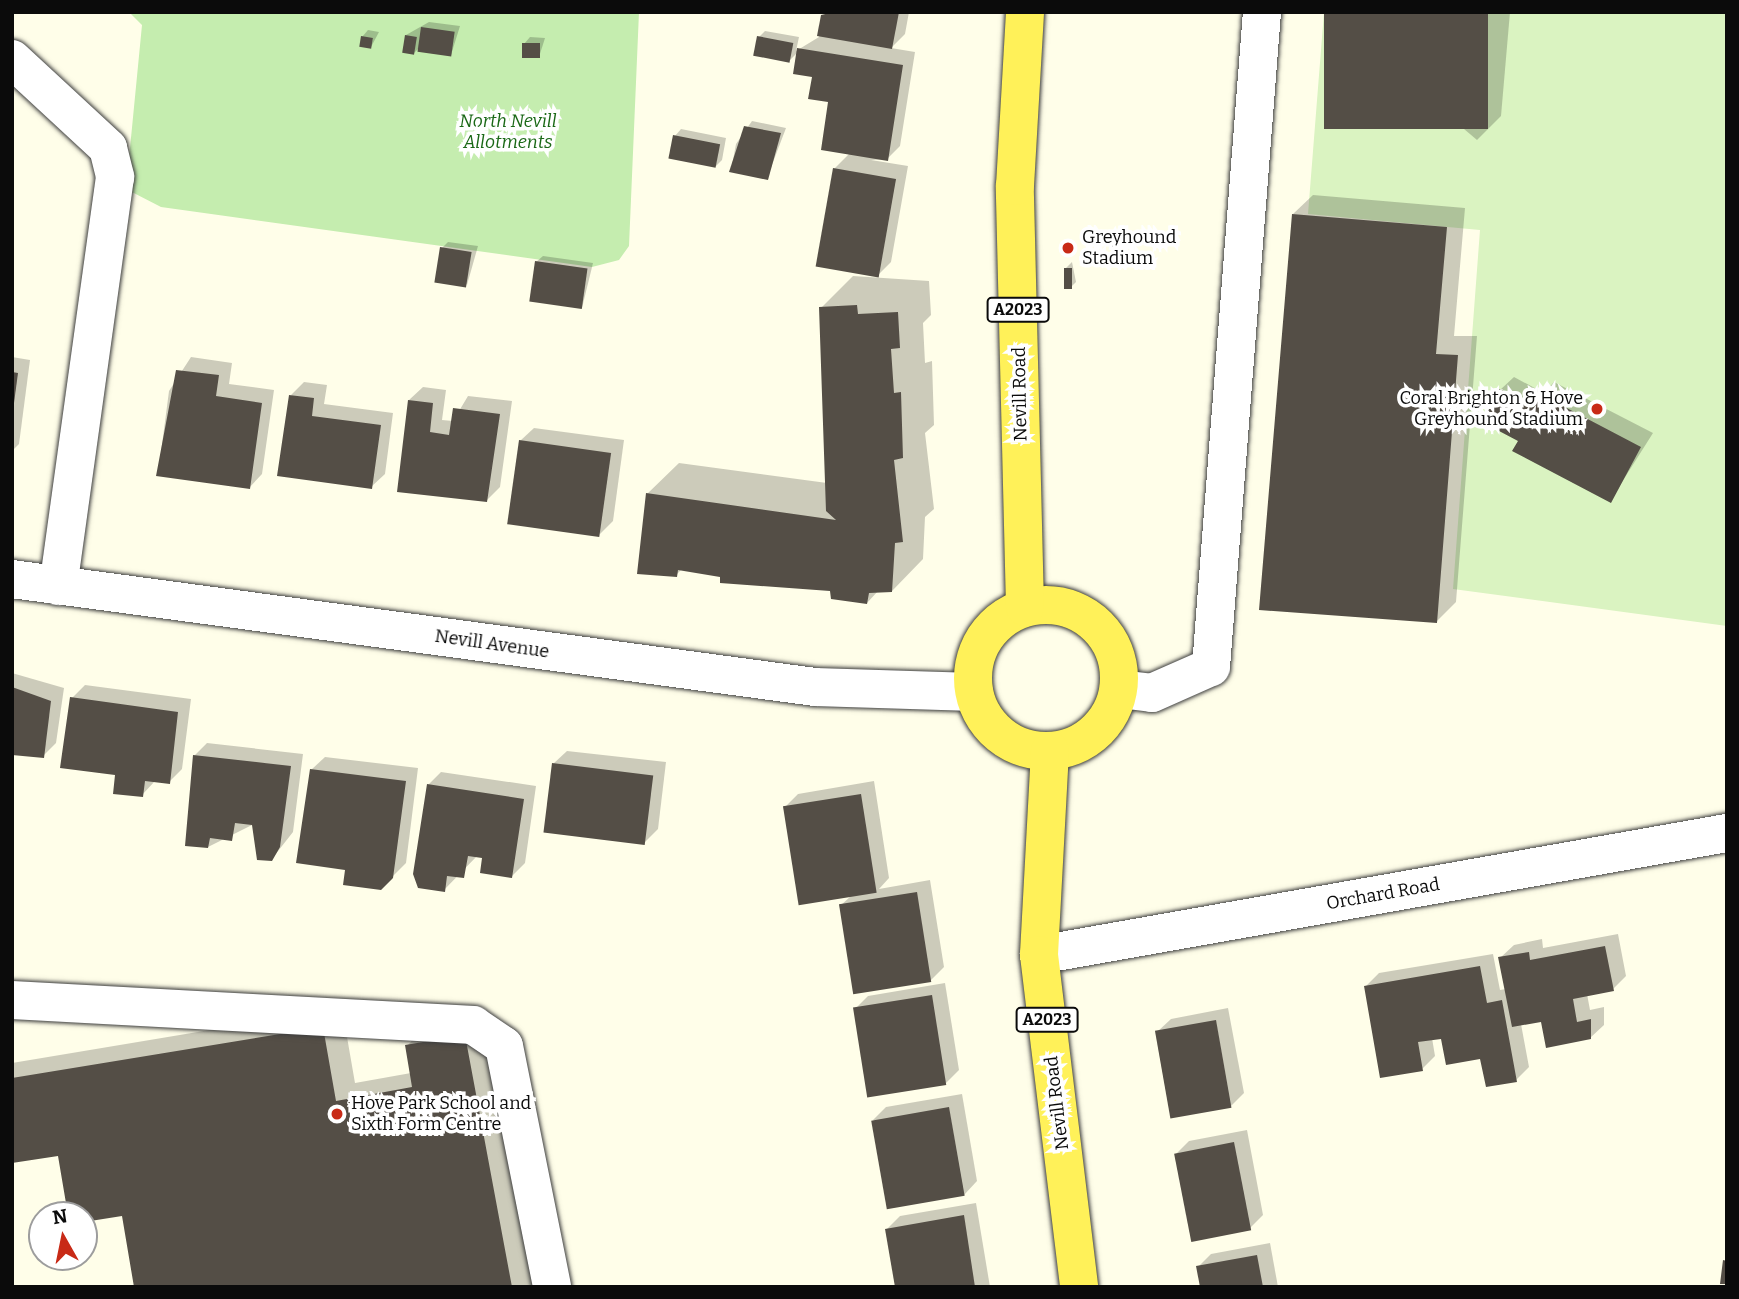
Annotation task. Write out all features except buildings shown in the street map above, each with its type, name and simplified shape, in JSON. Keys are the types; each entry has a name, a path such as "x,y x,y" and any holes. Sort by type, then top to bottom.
{"main road":[{"name":"Nevill Road","path":"1025,12 1015,186 1025,607"},
{"path":"1055,604 1083,614 1105,633 1118,660 1119,689 1096,733 1050,751 1001,736 974,692 978,649 1005,616 1025,607 1055,604"},
{"name":"Nevill Road","path":"1050,751 1039,955 1079,1287"}],"street":[{"path":"1119,689 1152,692 1211,667 1262,12"},
{"path":"12,59 108,148 115,177 58,586"},
{"name":"Nevill Avenue","path":"12,579 815,687 974,692"},
{"name":"Orchard Road","path":"1039,955 1727,833"},
{"path":"12,1000 473,1025 504,1046 552,1287"}],"green space":[{"name":"North Nevill Allotments","path":"129,12 639,12 629,246 619,260 592,267 161,207 126,189 142,25"},
{"name":"Coral Brighton & Hove Greyhound Stadium","path":"1324,12 1727,12 1727,626 1453,589 1480,230 1308,214"}],"place":[{"name":"Greyhound Stadium","path":"1068,248"},
{"name":"Coral Brighton & Hove Greyhound Stadium","path":"1597,409"},
{"name":"Hove Park School and Sixth Form Centre","path":"337,1114"}]}
